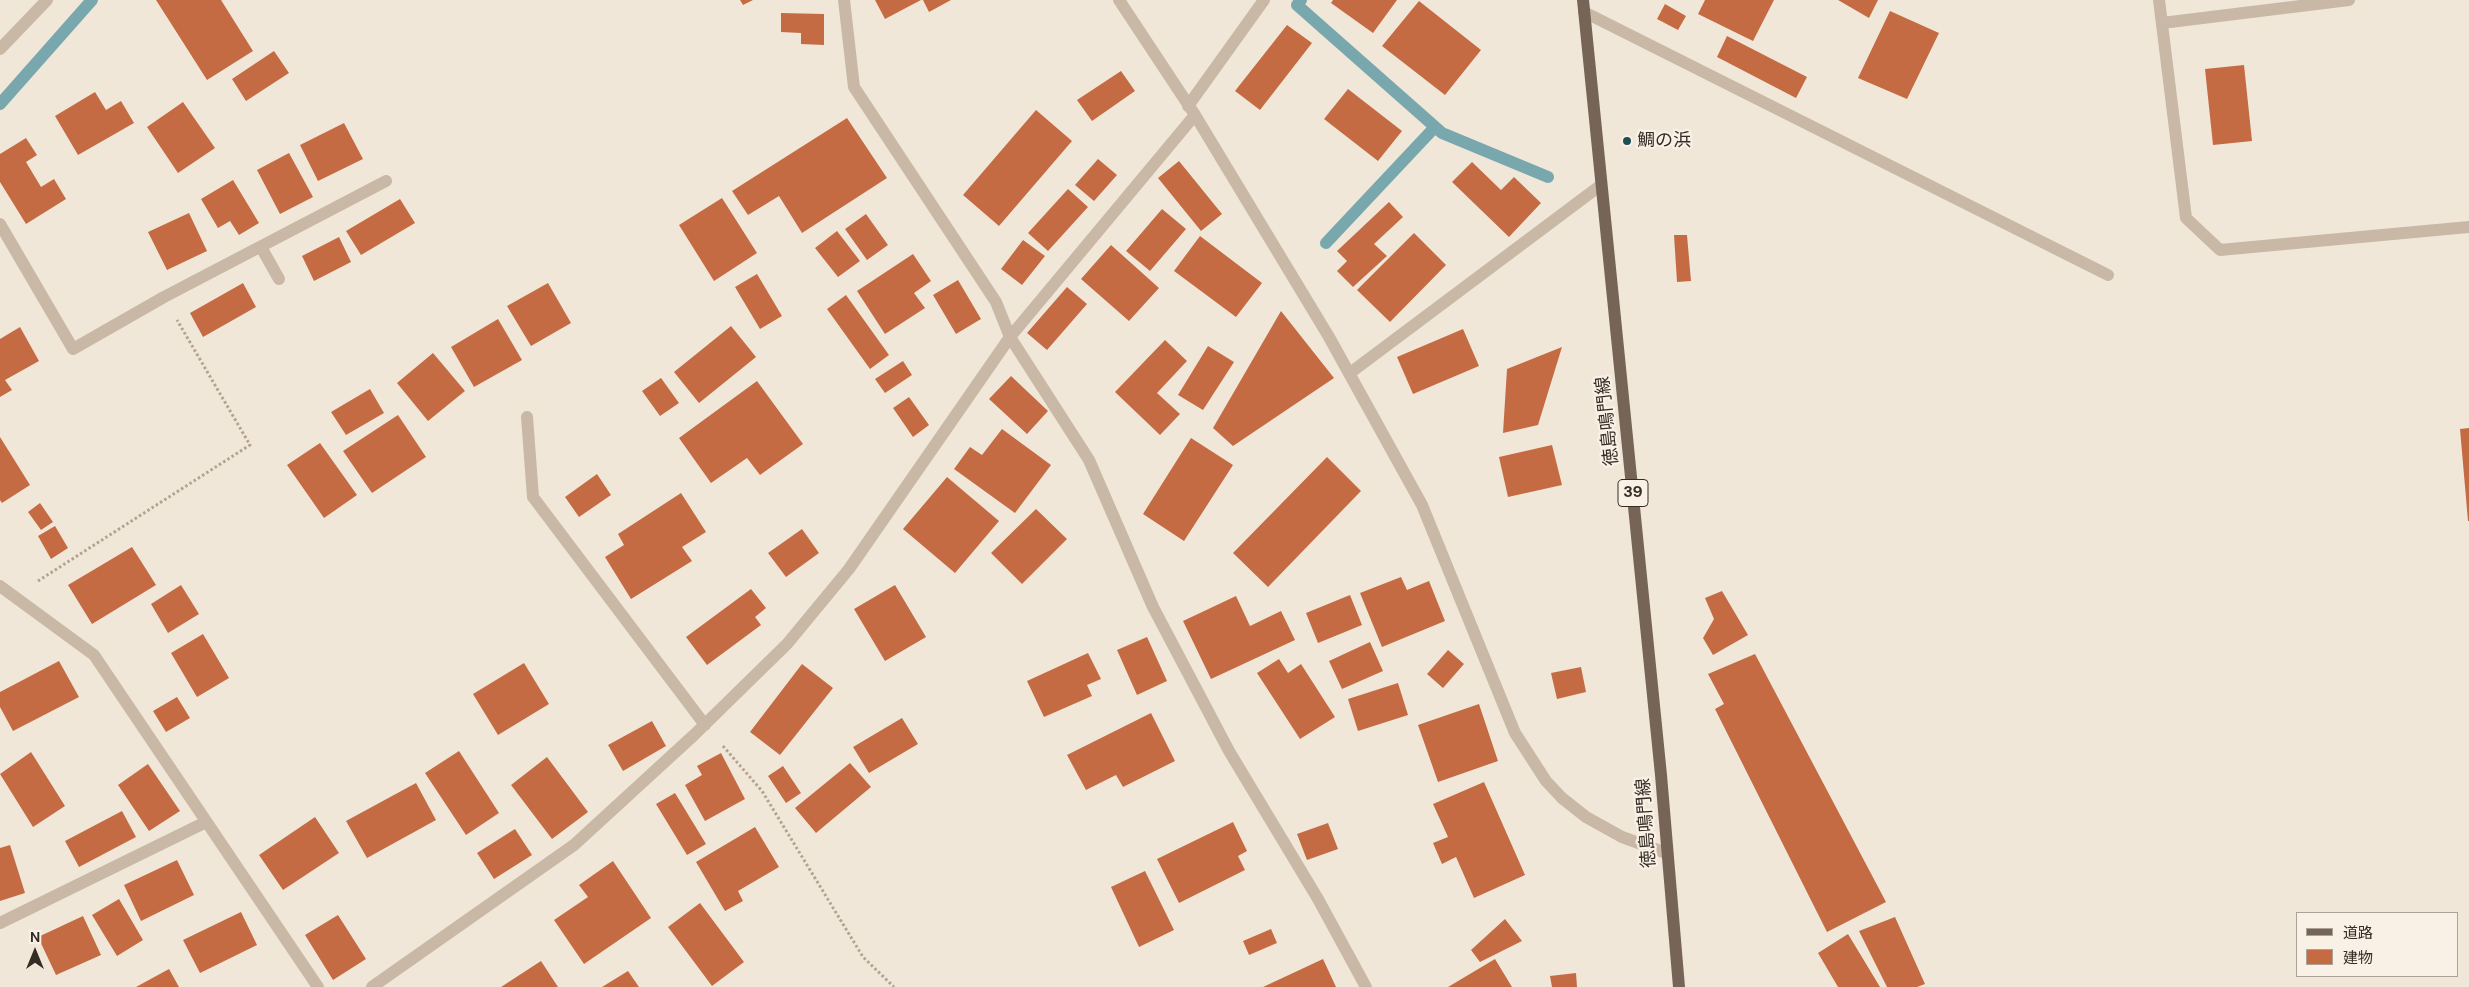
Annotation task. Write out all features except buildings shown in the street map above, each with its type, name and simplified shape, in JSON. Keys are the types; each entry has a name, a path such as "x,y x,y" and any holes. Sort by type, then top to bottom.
{"main road":[{"name":"徳島鳴門線","path":"1584,6 1661,775 1666,853 1679,987"}],"street":[{"path":"0,49 47,0"},
{"path":"844,0 854,86 996,302 1010,337 1090,460 1153,607 1229,751 1318,899 1366,987"},
{"path":"1119,0 1192,111 1350,373 1422,505 1515,733 1546,781 1562,798 1586,817 1622,837 1666,853"},
{"path":"372,987 574,845 705,725 787,644 849,569 1010,337 1192,111 1264,0"},
{"path":"2159,0 2186,218 2220,250 2469,227"},
{"path":"2162,23 2342,0"},
{"path":"1584,6 2108,275"},
{"path":"0,224 72,349 164,297 386,180"},
{"path":"1350,373 1601,185"},
{"path":"261,246 279,279"},
{"path":"527,417 533,497 705,725"},
{"path":"0,586 94,655 318,987"},
{"path":"0,923 206,822"}],"path":[{"path":"15,597 250,445 164,297"},
{"path":"705,725 762,791 863,957 894,987"}],"waterway":[{"path":"0,104 92,0"},
{"path":"1301,0 1297,5 1442,133 1548,177"},
{"path":"1326,243 1435,127"}],"place":[{"name":"鯛の浜","path":"1627,141"}]}
